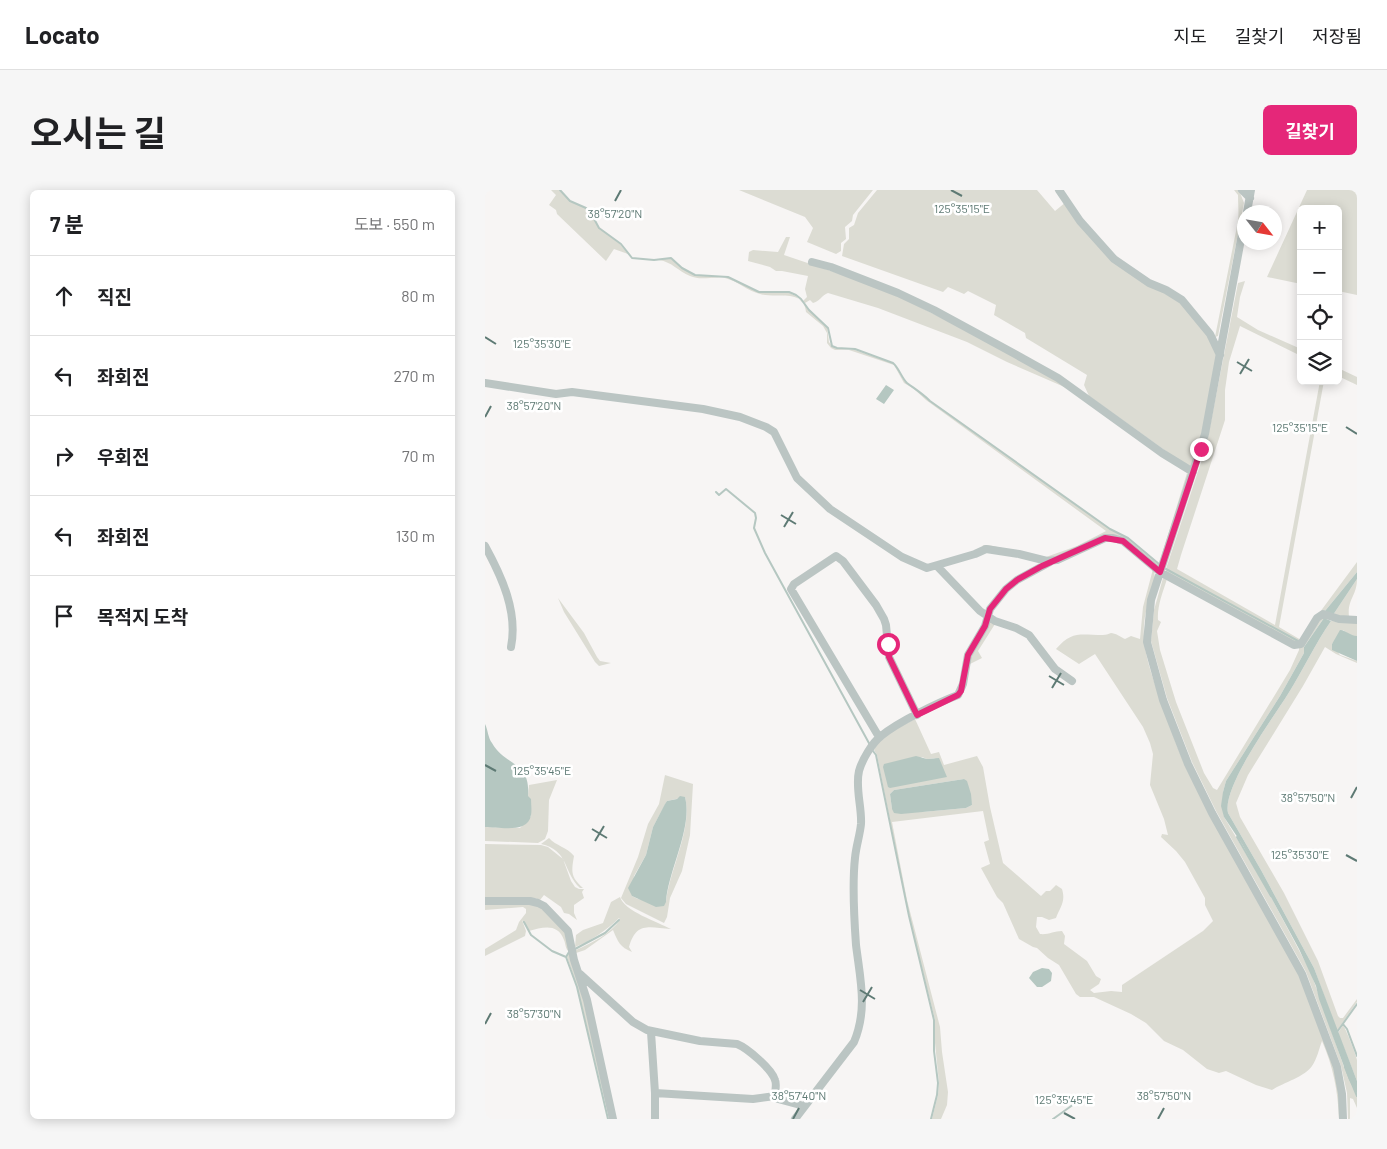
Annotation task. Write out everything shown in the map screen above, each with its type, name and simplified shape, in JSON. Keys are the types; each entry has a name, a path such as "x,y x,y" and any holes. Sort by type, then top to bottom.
{"street":[{"path":"1059,190 1079,221 1114,259 1149,283 1166,290 1182,300 1210,334 1220,356"},
{"path":"1242,190 1250,194"},
{"path":"1240,250 1205,434 1149,609 1147,642 1163,700 1188,764 1212,813 1302,974 1337,1067 1342,1094 1343,1119"},
{"path":"812,262 831,267 898,293 1015,354 1058,378 1162,453 1193,472"},
{"path":"485,383 556,394 572,392 703,409 754,422 774,432 797,478 831,509 902,556 927,568 986,549 1053,561"},
{"path":"795,1119 850,1048 858,1033 862,1012 863,992 857,946 854,877 855,856 861,825 858,778 861,766 879,737 890,729 958,695 961,691 968,655 985,626 990,609 1006,589 1025,575 1053,561 1105,538 1113,538 1123,541 1160,572 1294,645 1301,644 1317,618 1323,614 1357,620"},
{"path":"485,546 499,573 508,599 513,629 511,647"},
{"path":"879,737 791,589 794,584 817,570 833,557 836,556 843,561 884,618 889,657 917,715"},
{"path":"937,566 980,611 995,621 1016,628 1029,635 1055,669 1072,681"},
{"path":"485,900 530,901 544,906 568,930 587,1000 613,1119"},
{"path":"579,972 633,1022 651,1032 683,1039 737,1044 744,1047 772,1074 775,1080 775,1096"},
{"path":"651,1032 655,1119"},
{"path":"655,1093 753,1099 775,1096 786,1102 804,1106"}],"shaded area":[{"path":"551,190 559,190 570,201 586,208 599,228 620,244 628,254 614,249 606,261 549,205 556,195"},
{"path":"739,190 873,190 853,215 852,221 845,227 846,239 841,243 841,251 836,254 807,242 813,228 805,217"},
{"path":"877,190 1037,190 1055,211 1066,202 1096,243 1178,300 1210,338 1218,355 1203,434 1191,466 1184,464 1089,396 1084,385 1087,375 1026,338 1025,333 994,315 996,305 968,291 964,294 948,287 943,292 842,256 844,244 849,239 849,228 854,225 858,213"},
{"path":"1234,190 1239,190 1244,205 1238,205 1238,195"},
{"path":"1307,190 1357,190 1357,295 1342,292 1342,205 1300,205"},
{"path":"1297,212 1297,283 1267,277 1279,250 1282,250 1282,244"},
{"path":"1237,226 1237,239 1218,336 1215,337"},
{"path":"786,237 790,237 784,255 900,297 975,335 1057,380 1069,389 967,342 878,308 828,293 813,303 810,300 805,303 803,301 807,297 805,289 808,276 776,271 770,267 748,261 749,252 753,250 778,252"},
{"path":"670,258 682,268 695,275 728,278 759,292 789,293 799,299 788,296 760,294 725,278 694,277 659,260"},
{"path":"1245,281 1237,317 1258,330 1297,347 1297,354 1240,326 1229,362 1225,390 1225,420 1177,569 1275,625 1319,385 1323,385 1279,627 1301,640 1299,642 1293,641 1165,572 1206,447 1238,283"},
{"path":"803,303 827,328 829,342 832,346 837,349 855,350 894,365 849,350 835,350 831,348 827,343 827,333 823,326 806,312"},
{"path":"894,365 905,381 930,401 1110,529 1128,539 1159,564 1187,473 1189,476 1159,568 1116,537 1051,559 988,548 982,545 1046,557 1077,546 1106,531 926,400 904,383"},
{"path":"1342,370 1357,377 1357,385 1342,378"},
{"path":"886,385 894,390 884,404 876,399"},
{"path":"1357,562 1357,572 1325,611 1320,612"},
{"path":"1153,569 1155,577 1144,624 1147,659 1151,673 1175,742 1187,770 1299,973 1329,1048 1339,1085 1341,1119 1339,1119 1332,1069 1322,1041 1309,1070 1272,1090 1226,1071 1219,1073 1207,1069 1183,1050 1164,1041 1146,1023 1131,1014 1094,997 1080,997 1076,994 1059,965 1037,948 1019,939 1003,903 997,897 981,868 990,864 984,842 989,840 983,811 892,822 907,900 940,1027 948,1092 947,1105 941,1119 932,1119 939,1083 935,1020 909,916 877,755 874,750 886,736 915,719 931,754 939,752 944,765 977,756 983,767 1003,863 1041,896 1056,885 1062,889 1063,901 1056,918 1049,920 1037,917 1036,927 1040,934 1062,931 1065,936 1064,944 1087,961 1096,976 1101,979 1099,984 1090,990 1094,993 1122,992 1122,985 1203,931 1213,921 1205,905 1205,898 1185,862 1161,837 1162,834 1168,835 1164,819 1150,785 1153,754 1143,727 1095,654 1079,664 1056,649 1072,636 1083,634 1104,635 1111,633 1125,639 1131,636 1140,639 1143,607","holes":["922,757 927,759 936,758 887,784","964,779 972,805 966,808 922,812 892,809 890,794 894,790"]},
{"path":"1357,572 1357,579 1333,615 1325,611"},
{"path":"1163,578 1167,579 1158,610 1158,620 1161,622 1157,631 1160,650 1176,702 1204,773 1213,788 1217,790 1290,670 1299,647 1320,618 1324,618 1304,647 1304,653 1280,696 1226,781 1223,792 1224,817 1264,884 1311,973 1344,1067 1357,1094 1357,1108 1353,1099 1350,1098 1350,1119 1348,1119 1347,1093 1341,1066 1306,972 1216,811 1192,762 1167,698 1151,641 1154,610"},
{"path":"1357,579 1357,585 1349,606 1349,617 1333,615"},
{"path":"558,598 584,633 600,661 611,663 599,666 595,662 564,612"},
{"path":"1324,618 1331,621 1240,770 1228,801 1228,813 1314,968 1357,1081 1357,1094 1349,1080 1316,986 1299,949 1242,844 1224,817 1221,806 1226,781 1280,696 1304,653 1304,647"},
{"path":"989,621 995,624 978,651 982,658 968,665 972,655"},
{"path":"1331,621 1357,622 1357,636 1351,636 1343,630 1332,644 1340,655 1357,661 1357,663 1336,654 1325,647 1248,775 1236,803 1240,817 1284,893 1318,961 1340,1018 1343,1018 1357,999 1357,1002 1337,1031 1314,968 1228,813 1228,801 1240,770"},
{"path":"1340,630 1357,636 1357,661 1332,650 1332,644"},
{"path":"485,724 491,741 498,751 522,770 526,776 528,796 531,799 531,813 529,821 525,825 512,828 485,827"},
{"path":"916,756 927,759 939,758 947,777 888,787 884,764"},
{"path":"665,775 693,784 690,835 682,871 670,898 667,917 664,923 626,904 621,898 638,857 648,824 659,804","holes":["685,797 687,809 683,836 666,902 638,899 632,896 634,876 646,855 653,827 667,801"]},
{"path":"964,779 967,781 971,794 972,805 966,808 901,814 894,813 892,809 890,794 894,790"},
{"path":"557,780 549,800 548,831 545,839 538,843 485,841 485,827 520,828 531,816 528,796 529,785"},
{"path":"680,796 685,797 687,809 683,836 666,902 664,906 656,907 632,896 628,888 646,855 653,827 665,804 667,801 677,799"},
{"path":"549,838 574,856 573,874 576,881 583,888 580,888 575,882 557,851 541,844"},
{"path":"485,844 541,845 548,847 563,859 575,887 584,889 582,892 584,898 574,905 574,913 577,920 564,913 561,907 544,895 540,900 535,898 485,899"},
{"path":"620,897 634,911 671,929 649,927 639,930 635,933 629,947 632,952 620,944 613,930 585,950 576,953 576,950 606,934 620,920 619,918 598,935 575,947 576,935 583,930 603,923 611,902"},
{"path":"485,902 539,904 564,927 580,980 612,1119 609,1119 577,986 567,957 569,952 564,940 558,931 554,929 540,928 529,931 522,920 526,931 525,936 485,956 485,949 516,930 526,913 526,909 523,907 485,910"},
{"path":"1042,968 1049,969 1052,973 1051,981 1042,987 1037,987 1029,978 1033,972"},
{"path":"1343,1025 1357,1060 1357,1081 1338,1033"}],"waterway":[{"path":"560,190 570,201 586,208 599,228 621,244 632,258 654,260 671,258 682,268 695,275 728,277 759,292 789,292 796,295 828,328 832,346 855,349 893,363 907,383 930,401 1110,529 1128,538 1159,564"},
{"path":"716,492 719,495 726,489 755,513 754,528 765,553 870,745"},
{"path":"1166,569 1298,641"},
{"path":"873,751 876,755 909,916 934,1020 934,1051 938,1083 931,1119"},
{"path":"1237,837 1271,896"},
{"path":"575,949 605,933 619,920"},
{"path":"524,922 531,935 552,951 566,957"},
{"path":"569,952 566,957 577,987 608,1119"},
{"path":"1337,1032 1357,1004"},
{"path":"1343,1024 1347,1029 1357,1056"},
{"path":"1345,1067 1357,1096"},
{"path":"1053,1119 1088,1094"}],"route":[{"path":"888,644 889,657 917,715 958,695 961,691 968,655 985,626 990,609 1006,589 1017,580 1042,566 1105,538 1123,541 1160,572 1201,449"}]}
